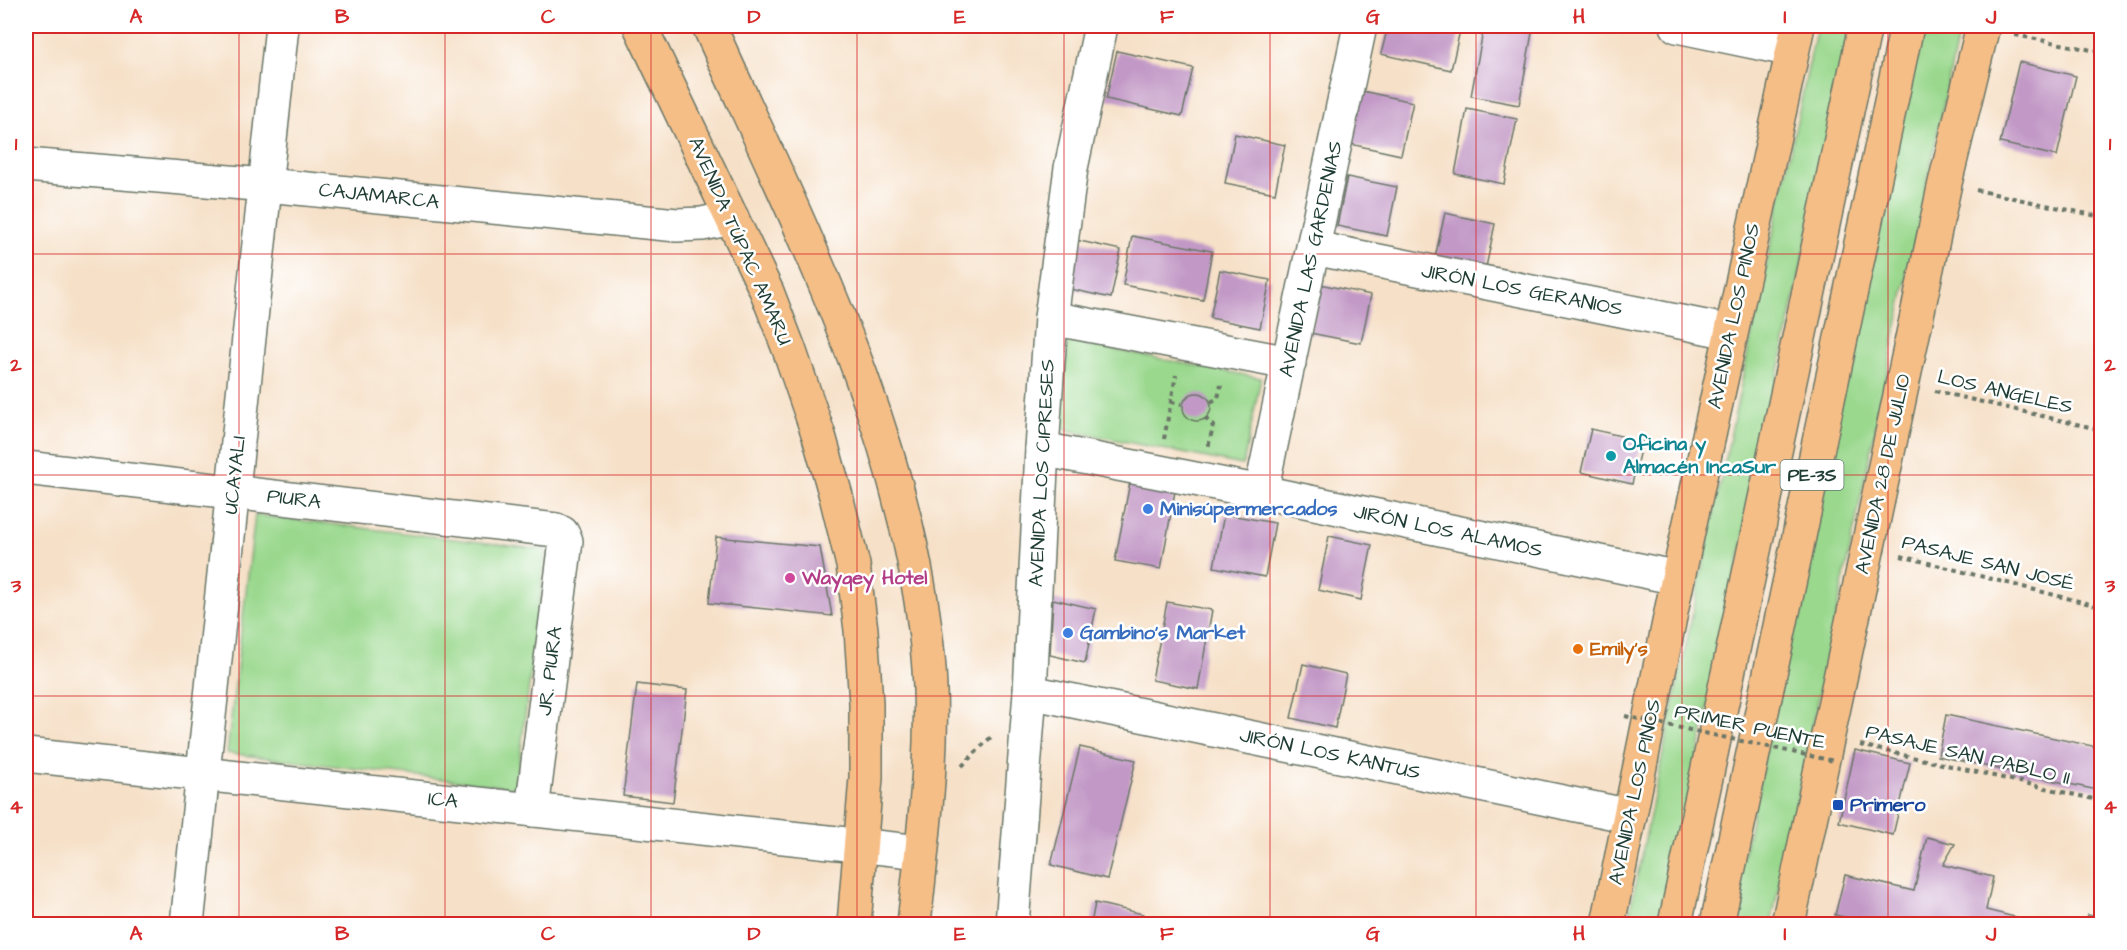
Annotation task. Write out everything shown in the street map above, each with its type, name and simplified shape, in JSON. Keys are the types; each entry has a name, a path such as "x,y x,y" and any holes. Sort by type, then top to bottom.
{"main road":[{"name":"AVENIDA TÚPAC AMARU","path":"640,26 767,292 819,436 837,496 853,565 861,630 866,703 866,778 854,924"},
{"path":"709,26 839,316 862,377 902,507 922,610 928,657 928,772 914,924"},
{"name":"PE-3S","path":"1675,924 1865,26"},
{"name":"PE-3S","path":"1717,924 1907,26"},
{"name":"AVENIDA 28 DE JULIO","path":"1788,924 1831,749 1868,548 1902,383 1945,183 1983,27"},
{"name":"AVENIDA LOS PINOS","path":"1608,924 1678,578 1795,38"}],"street":[{"name":"UCAYALI","path":"187,924 282,26"},
{"name":"AVENIDA LOS CIPRESES","path":"1012,924 1030,692 1051,318 1071,168 1101,26"},
{"name":"AVENIDA LAS GARDENIAS","path":"1261,492 1360,26"},
{"path":"1677,26 1795,38"},
{"name":"CAJAMARCA","path":"26,165 266,185 677,225 702,224 732,218"},
{"name":"JIRÓN LOS GERANIOS","path":"1314,248 1730,332"},
{"path":"1051,318 1289,363"},
{"name":"JIRÓN LOS ALAMOS","path":"1042,449 1678,578"},
{"name":"PIURA","path":"26,468 556,530 562,533"},
{"name":"JR. PIURA","path":"532,810 566,541 562,533"},
{"name":"JIRÓN LOS KANTUS","path":"1030,692 1630,816"},
{"name":"ICA","path":"26,755 921,852"}],"path":[{"path":"1983,27 2102,52"},
{"path":"1945,183 2102,217"},
{"path":"1157,472 1182,343"},
{"name":"LOS ANGELES","path":"1902,383 2102,430"},
{"path":"1171,402 1182,404"},
{"name":"PASAJE SAN JOSÉ","path":"1868,548 2102,607"},
{"name":"PRIMER PUENTE","path":"1625,716 1831,749"},
{"path":"957,771 996,732"},
{"name":"PASAJE SAN PABLO II","path":"1831,749 2102,801"}],"green space":[{"path":"1817,26 1852,26 1662,924 1627,924"},
{"path":"1920,26 1960,26 1771,924 1729,924"},
{"path":"1067,341 1261,378 1243,465 1061,429"},
{"path":"255,515 546,550 516,788 227,753"}],"building":[{"path":"1388,26 1461,26 1451,70 1381,54"},
{"path":"1484,26 1532,33 1519,105 1471,96"},
{"path":"1117,51 1193,68 1182,116 1106,99"},
{"path":"2019,62 2076,76 2057,156 2000,143"},
{"path":"1362,91 1413,102 1401,155 1350,144"},
{"path":"1467,109 1517,119 1504,184 1455,174"},
{"path":"1235,134 1285,145 1275,193 1225,183"},
{"path":"1347,177 1397,187 1387,236 1337,226"},
{"path":"1445,213 1495,224 1485,272 1434,262"},
{"path":"1132,236 1212,251 1203,300 1123,285"},
{"path":"1071,239 1121,250 1111,298 1061,287"},
{"path":"1220,270 1270,280 1260,328 1210,318"},
{"path":"1320,284 1371,295 1361,343 1310,333"},
{"path":"1197,393 1207,397 1211,407 1207,417 1197,421 1187,417 1183,407 1187,397"},
{"name":"Oficina y Almacén IncaSur","path":"1591,429 1642,441 1632,484 1581,472"},
{"path":"1130,482 1175,491 1161,569 1115,561"},
{"path":"1224,514 1275,523 1265,577 1214,567"},
{"path":"1329,536 1372,545 1361,600 1318,590"},
{"path":"716,537 820,547 832,616 709,603"},
{"path":"1053,599 1096,609 1085,663 1050,655"},
{"path":"1167,602 1212,610 1198,689 1152,680"},
{"path":"1303,664 1346,674 1335,728 1291,718"},
{"path":"637,684 687,690 673,802 623,796"},
{"path":"1946,715 2102,748 2102,791 1938,756"},
{"path":"1080,747 1136,760 1107,879 1051,865"},
{"path":"1855,750 1910,763 1893,835 1839,822"},
{"path":"1927,837 1955,844 1943,865 1993,877 1986,910 2043,924 1875,924 1835,915 1845,875 1914,891"},
{"path":"1095,903 1143,914 1141,924 1091,924"},
{"path":"2088,915 2102,918 2102,924 2086,924"}],"place":[{"name":"Oficina y Almacén IncaSur","path":"1611,456"},
{"name":"Minisúpermercados","path":"1148,509"},
{"name":"Wayqey Hotel","path":"790,578"},
{"name":"Gambino's Market","path":"1068,633"},
{"name":"Emily's","path":"1578,649"},
{"name":"Primero","path":"1838,805"}]}
